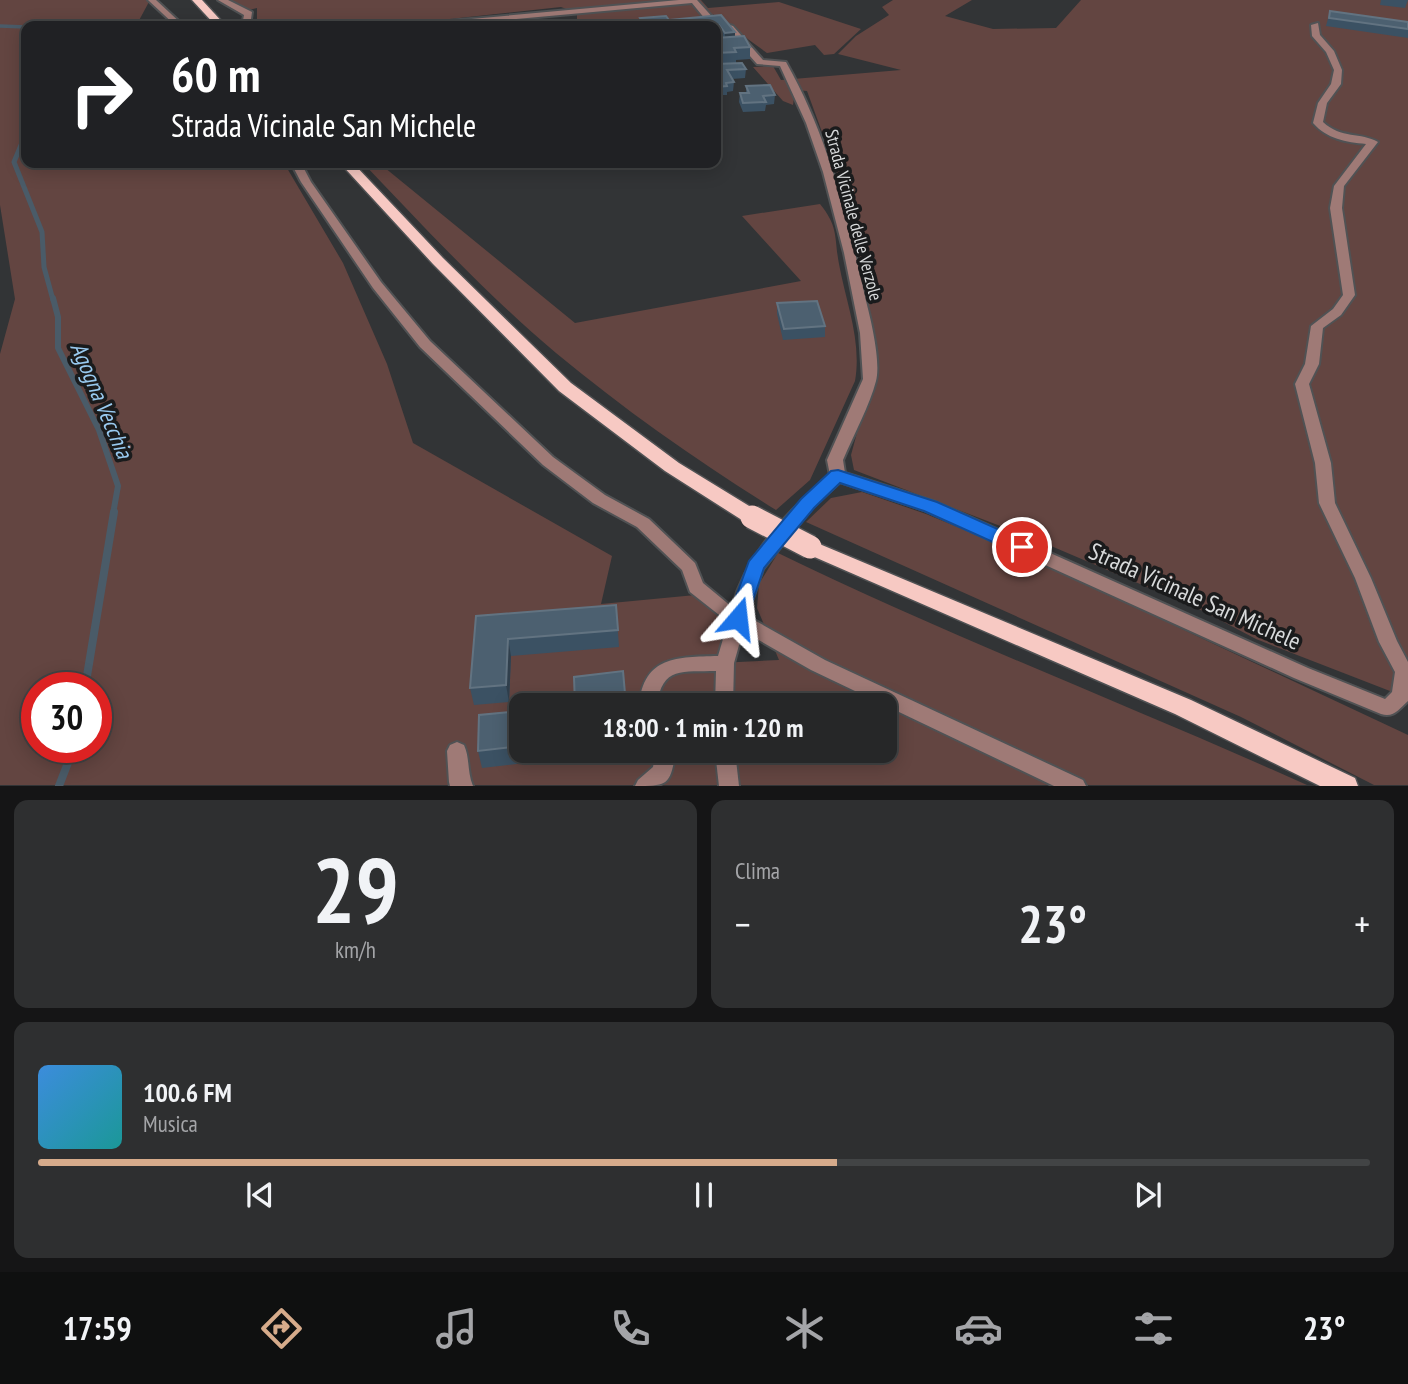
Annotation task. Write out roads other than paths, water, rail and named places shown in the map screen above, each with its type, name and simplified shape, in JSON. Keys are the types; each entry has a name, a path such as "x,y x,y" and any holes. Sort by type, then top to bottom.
{"main road":[{"path":"197,0 216,21"},
{"path":"351,168 438,261 565,387 672,467 752,517 810,547 1183,707 1346,786"}],"street":[{"path":"152,0 175,21"},
{"path":"222,0 249,13 246,21"},
{"name":"Strada Vicinale delle Verzole","path":"471,21 694,1 711,21"},
{"name":"Strada Vicinale delle Verzole","path":"721,25 730,28 760,62 783,64 811,123 828,172 850,253 867,333 870,379 835,460 838,476"},
{"name":"Strada Vicinale San Michele","path":"838,476 930,506 1288,667 1388,708 1401,695 1404,672 1388,642 1363,578 1327,503 1323,463 1302,384 1312,364 1317,326 1337,312 1349,295 1336,208 1339,186 1373,142 1325,132 1318,123 1324,100 1336,85 1338,74 1334,56 1328,45 1316,36 1315,25"},
{"path":"299,168 377,285 425,344 548,461 599,499 643,523 689,567 696,587 738,618 818,665 1076,786"},
{"path":"725,693 726,663 756,566 807,503 838,476"},
{"path":"651,693 654,678 668,666 726,663"},
{"path":"457,751 459,782 463,786"},
{"path":"645,786 662,772 664,763"},
{"path":"726,763 729,786"}],"waterway":[{"name":"Agogna Vecchia","path":"0,26 21,27"},
{"name":"Agogna Vecchia","path":"21,145 14,162 42,232 44,267 53,300"},
{"name":"Agogna Vecchia","path":"53,298 58,317 58,348 99,430 118,486 113,514"},
{"name":"Agogna Vecchia","path":"88,672 114,512"},
{"name":"Agogna Vecchia","path":"59,786 68,763"}]}
